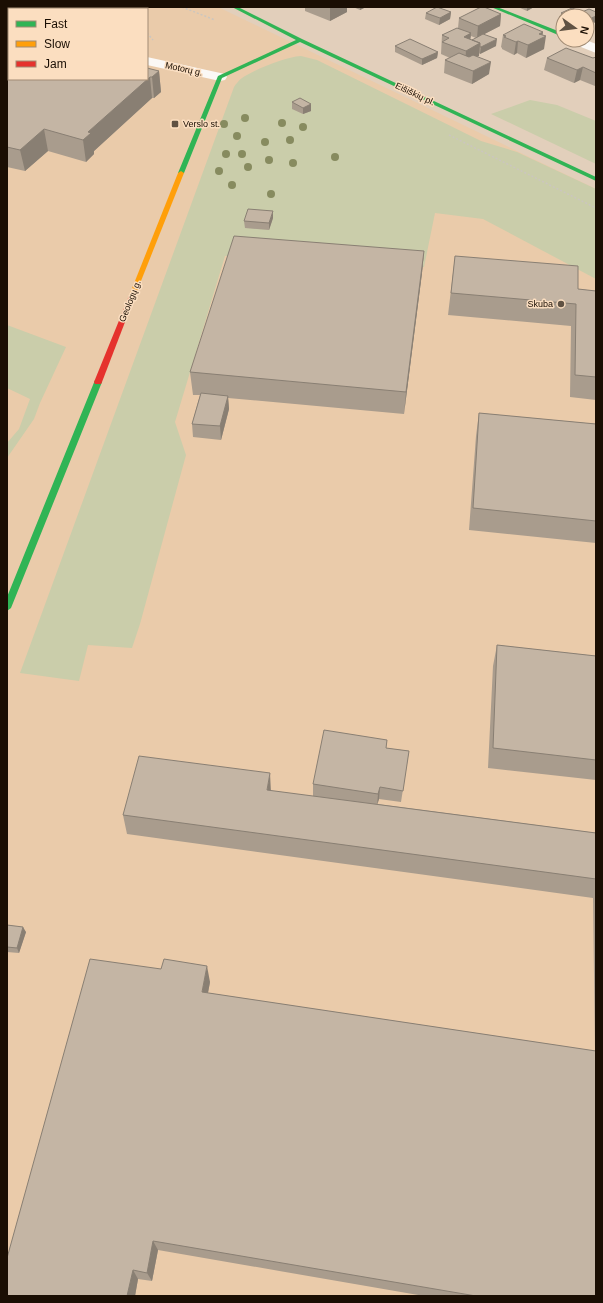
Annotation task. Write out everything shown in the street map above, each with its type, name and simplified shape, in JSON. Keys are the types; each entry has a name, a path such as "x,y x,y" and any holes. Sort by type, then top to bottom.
{"street":[{"name":"Eišiškių pl.","path":"234,7 300,40 596,179"},
{"path":"493,7 555,32"},
{"path":"220,77 300,40"},
{"name":"Motorų g.","path":"148,61 220,77"},
{"name":"Geologų g.","path":"7,608 220,77"}],"shaded area":[{"path":"7,7 218,7 596,189 596,1296 7,1296"}],"green space":[{"path":"301,56 317,60 481,141 517,152 596,189 596,279 483,219 435,213 424,267 225,256 175,422 186,455 140,624 132,648 88,645 79,681 20,673 234,87 241,79 255,71 279,61"},
{"path":"530,100 557,105 596,121 596,164 491,114"},
{"path":"7,325 66,347 34,419 7,458 7,443 19,429 30,399 7,388"}],"building":[{"path":"437,7 451,12 440,18 426,13"},
{"path":"481,7 501,14 478,26 459,18"},
{"path":"524,24 543,32 539,34 546,36 528,45 504,37 506,36 503,35"},
{"path":"457,28 471,33 464,37 480,43 466,51 442,42 449,38 442,35"},
{"path":"483,34 497,39 480,47 480,43 472,40"},
{"path":"410,39 438,52 422,59 395,46"},
{"path":"566,48 593,58 596,57 596,73 583,67 577,70 547,58"},
{"path":"459,53 469,57 473,55 491,62 473,71 445,60"},
{"path":"148,68 159,71 152,77 148,79"},
{"path":"8,69 8,80 147,80 88,132 91,133 83,140 44,129 20,150 7,147"},
{"path":"300,98 311,104 303,108 292,102"},
{"path":"248,209 273,211 269,223 244,221"},
{"path":"234,236 424,251 406,392 190,372"},
{"path":"455,256 578,266 578,289 596,291 596,377 575,375 576,304 451,293"},
{"path":"201,393 228,396 220,426 192,424"},
{"path":"479,413 596,424 596,521 473,508"},
{"path":"497,645 596,656 596,760 493,748"},
{"path":"324,730 387,740 386,748 409,751 403,791 380,787 378,794 313,784"},
{"path":"139,756 270,773 267,790 596,833 596,879 123,815"},
{"path":"7,925 23,927 17,948 7,947"},
{"path":"90,959 161,969 164,959 207,966 202,992 596,1051 596,1296 476,1296 153,1241 147,1273 133,1270 127,1296 7,1296 7,1258"}],"traffic: fast":[{"path":"234,7 300,40 596,179"},
{"path":"493,7 555,32"},
{"path":"181,173 220,77 300,40"},
{"path":"7,608 98,382"}],"traffic: slow":[{"path":"132,296 181,173"}],"traffic: jam":[{"path":"98,382 132,296"}],"place":[{"name":"Verslo st.","path":"175,124"},
{"name":"Skuba","path":"561,304"}]}
